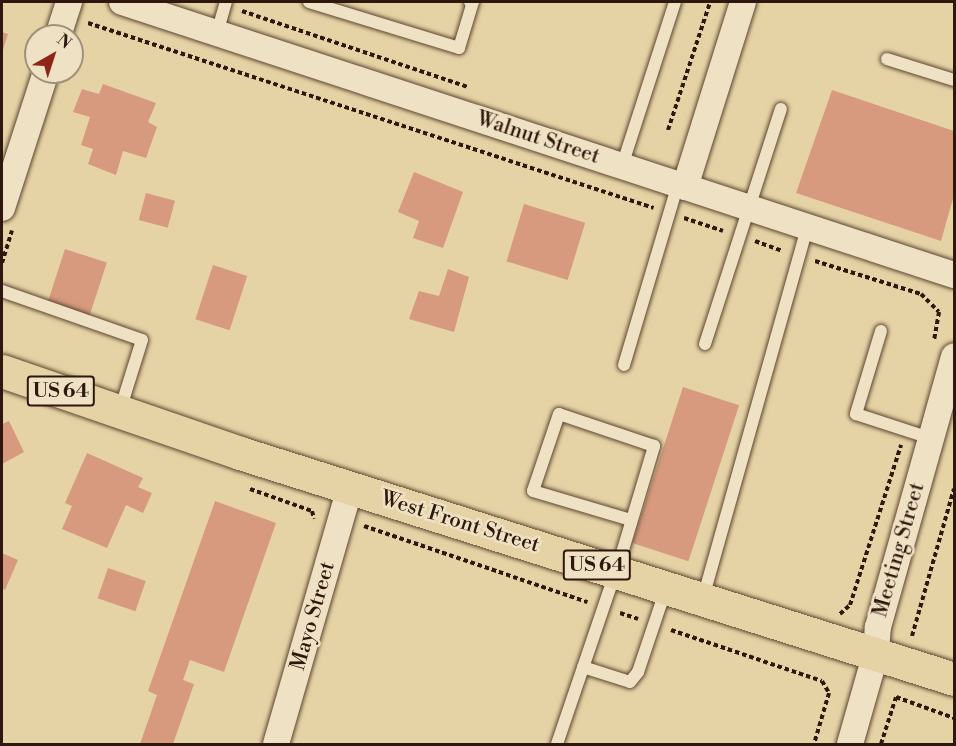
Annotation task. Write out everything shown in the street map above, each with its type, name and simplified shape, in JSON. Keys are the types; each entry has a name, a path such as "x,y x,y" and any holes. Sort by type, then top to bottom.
{"main road":[{"name":"West Front Street","path":"2,371 350,487 954,679"}],"street":[{"name":"Walnut Street","path":"122,2 954,275"},
{"path":"682,186 743,2"},
{"path":"66,24 75,11"},
{"path":"2,208 42,84"},
{"name":"Meeting Street","path":"850,744 876,653 878,627 930,438 943,351"},
{"name":"Mayo Street","path":"276,744 350,487"}],"lane":[{"path":"217,33 226,2"},
{"path":"309,2 336,6 459,48 473,3 470,2"},
{"path":"621,166 675,2"},
{"path":"887,59 954,80"},
{"path":"705,344 781,110"},
{"path":"624,365 669,214 682,186"},
{"path":"703,599 807,227"},
{"path":"2,291 142,340 120,411"},
{"path":"881,331 856,414 930,438"},
{"path":"557,744 584,667 602,607 615,571 631,520 654,446 559,414 533,491 631,520"},
{"path":"584,667 630,682 638,672 666,587"}],"path":[{"path":"668,130 710,2"},
{"path":"75,11 669,214 921,294 939,312 943,351"},
{"path":"831,619 850,605 906,429"},
{"path":"245,487 312,512 315,522"},
{"path":"916,644 912,635 954,489"},
{"path":"357,524 822,681 829,693 814,744"},
{"path":"881,744 896,697 954,718"}],"building":[{"path":"2,32 8,34 2,53"},
{"path":"103,84 156,103 148,122 157,127 146,158 123,151 116,175 88,164 93,149 81,145 90,117 73,112 82,89 99,94"},
{"path":"832,90 954,131 954,195 941,241 796,193"},
{"path":"414,172 463,192 443,248 413,238 419,221 398,212"},
{"path":"146,193 175,201 168,228 139,220"},
{"path":"524,204 585,223 568,280 506,261"},
{"path":"65,249 107,263 90,316 48,302"},
{"path":"213,265 247,276 230,330 195,319"},
{"path":"448,269 469,277 454,332 409,319 419,291 439,296"},
{"path":"683,387 739,405 688,561 632,543"},
{"path":"9,421 24,452 2,464 2,424"},
{"path":"87,453 143,478 138,487 152,493 143,513 126,505 107,548 62,529 72,506 65,503"},
{"path":"215,501 276,523 224,672 190,660 183,680 194,684 173,744 140,744 157,695 148,691"},
{"path":"2,553 18,560 5,590 2,588"},
{"path":"108,568 146,581 135,611 98,598"}]}
